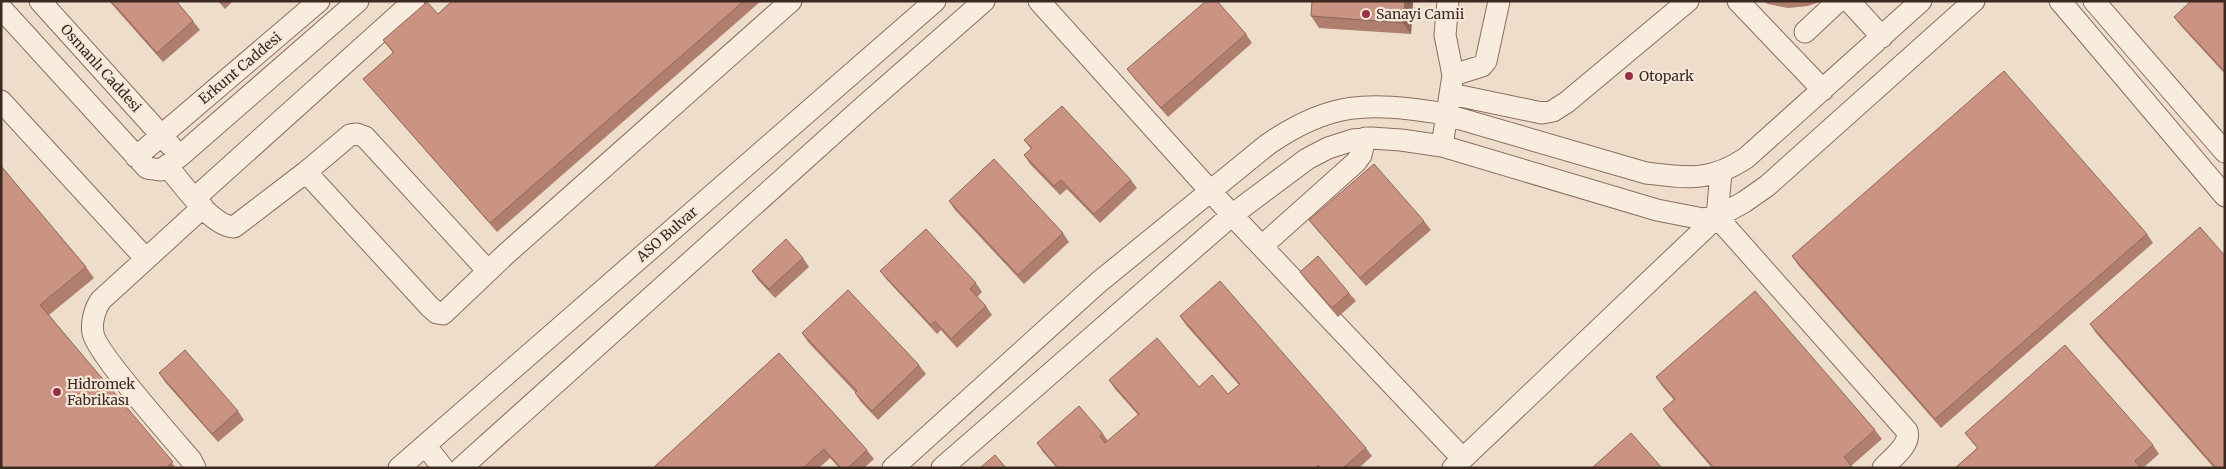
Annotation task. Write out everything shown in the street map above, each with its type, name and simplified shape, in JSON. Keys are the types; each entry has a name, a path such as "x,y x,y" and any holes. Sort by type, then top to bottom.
{"street":[{"name":"Osmanlı Caddesi","path":"40,1 161,135 173,161 199,202 225,227 234,227 306,172 350,135 357,134 365,137 488,271"},
{"name":"Erkunt Caddesi","path":"136,157 319,1"},
{"path":"1,8 136,157 147,168 161,170 358,1"},
{"path":"195,468 191,460 107,358 93,333 96,308 101,300 146,259 199,202 414,1"},
{"path":"306,172 437,314 443,314 488,271 791,1"},
{"name":"ASO Bulvar","path":"399,468 935,1"},
{"path":"461,468 863,107 984,1"},
{"path":"1039,1 1458,463 1717,217 1768,186 1974,1"},
{"path":"1442,146 1452,84 1446,36 1448,1"},
{"path":"1452,84 1482,66 1486,61 1499,1"},
{"path":"1452,84 1542,113 1553,111 1567,102 1688,1"},
{"path":"1738,1 1823,90"},
{"path":"1805,32 1838,1"},
{"path":"1849,1 1882,37"},
{"path":"904,464 1099,282 1280,136 1305,123 1342,109 1377,105 1448,116 1646,173 1703,177 1721,172 1746,158 1921,1"},
{"path":"2060,1 2225,196"},
{"path":"2094,1 2225,152"},
{"path":"1,101 146,259"},
{"path":"942,468 1232,215 1307,159 1328,148 1365,138 1401,140 1442,146 1657,210 1703,219 1717,217"},
{"path":"1262,246 1356,162 1361,155 1365,138"},
{"path":"1721,172 1717,217 1907,431 1906,444 1883,468"},
{"path":"425,445 443,468"}],"building":[{"path":"111,1 176,1 193,21 157,53"},
{"path":"452,1 744,1 490,223 363,79 394,52 383,40 427,2 438,14"},
{"path":"1206,1 1217,1 1246,34 1161,108 1127,69"},
{"path":"1312,1 1405,1 1403,23 1311,16"},
{"path":"2191,1 2225,1 2225,72 2174,17"},
{"path":"2004,71 2147,234 1935,419 1792,256"},
{"path":"1062,106 1131,180 1094,214 1061,180 1054,186 1024,155 1032,148 1024,140"},
{"path":"994,159 1063,233 1018,275 949,201"},
{"path":"1374,164 1424,221 1360,278 1309,220"},
{"name":"Hidromek Fabrikası","path":"1,166 86,267 40,305 173,462 166,468 1,468"},
{"path":"2200,227 2225,256 2225,468 2216,468 2090,324"},
{"path":"926,229 976,283 970,289 986,306 951,339 935,321 931,325 880,271"},
{"path":"786,239 803,258 769,289 752,271"},
{"path":"1318,256 1349,293 1332,308 1300,272"},
{"path":"1220,281 1366,448 1343,468 1320,468 1318,465 1315,468 1058,468 1037,443 1079,406 1103,434 1100,436 1105,443 1139,414 1109,380 1157,338 1199,387 1212,375 1228,394 1240,384 1180,316"},
{"path":"848,290 919,365 872,411 855,393 857,391 802,333"},
{"path":"1755,291 1875,430 1844,457 1853,468 1714,468 1663,409 1675,399 1656,377"},
{"path":"2065,345 2153,445 2135,461 2141,468 1955,468 1978,448 1965,433"},
{"path":"185,350 238,411 212,434 159,373"},
{"path":"779,353 867,450 848,468 841,468 824,449 803,468 653,468"},
{"path":"1631,433 1662,468 1592,468"},
{"path":"995,455 1006,468 980,468"}],"place":[{"name":"Sanayi Camii","path":"1366,14"},
{"name":"Otopark","path":"1629,76"},
{"name":"Hidromek Fabrikası","path":"57,392"}]}
